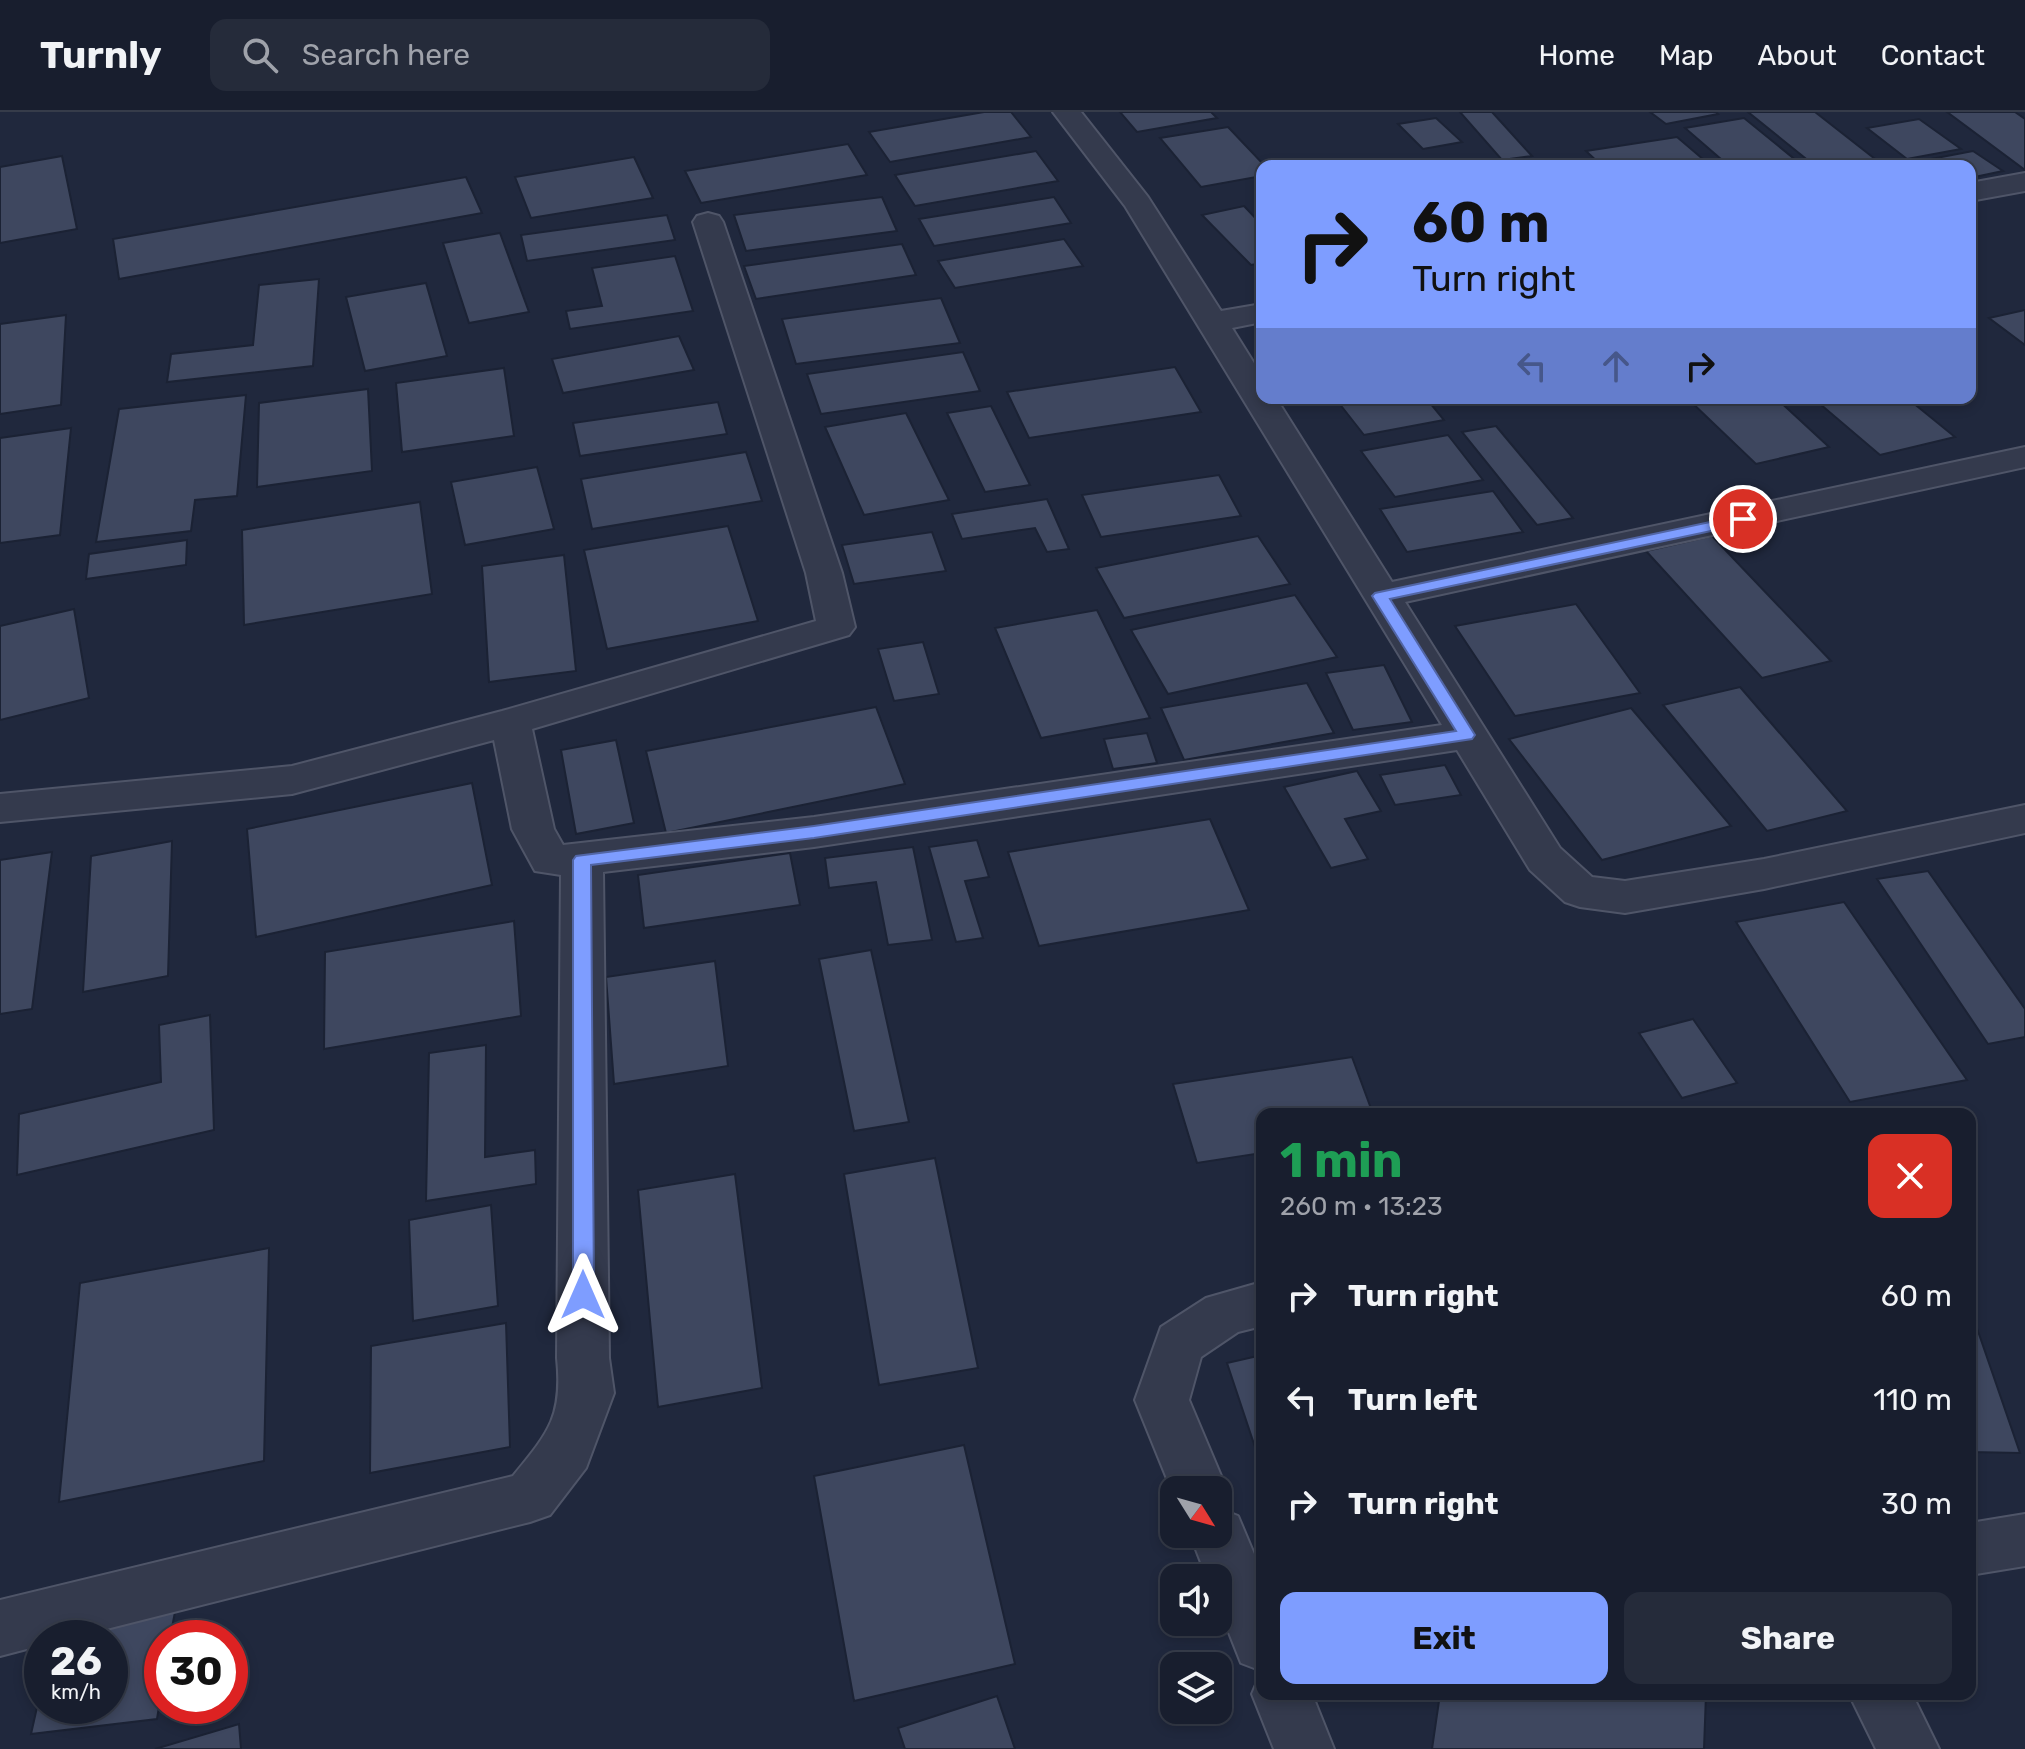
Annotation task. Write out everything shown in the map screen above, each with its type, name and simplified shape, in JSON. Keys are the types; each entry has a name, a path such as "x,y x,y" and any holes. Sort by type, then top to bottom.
{"street":[{"path":"1067,112 1138,203 1256,394"},
{"path":"1976,191 2025,182"},
{"path":"0,808 292,780 510,722 836,627 824,573 708,222"},
{"path":"1212,322 1256,314"},
{"path":"1262,404 1545,859 1580,891 1625,897 1764,874 2025,819"},
{"path":"1380,596 2025,457"},
{"path":"510,722 533,829 550,860 582,860 814,832 1467,735"},
{"path":"0,1628 530,1497 567,1451 587,1393 583,1358 582,860"},
{"path":"1193,1476 1162,1400 1179,1343 1224,1314 1256,1306"},
{"path":"1976,1548 2025,1540"},
{"path":"1224,1548 1256,1628"},
{"path":"1284,1700 1304,1749"},
{"path":"1882,1700 1909,1749"}],"building":[{"path":"984,112 1011,112 1031,137 890,162 869,132"},
{"path":"1120,112 1211,112 1217,118 1137,132"},
{"path":"1460,112 1492,112 1532,156 1502,160"},
{"path":"1650,112 1716,112 1718,114 1666,124"},
{"path":"1748,112 1815,112 1876,160 1808,160"},
{"path":"1947,112 2015,112 2025,119 2025,170"},
{"path":"1436,118 1462,142 1423,149 1398,124"},
{"path":"1744,118 1796,160 1722,160 1685,128"},
{"path":"1919,119 1961,149 1907,159 1867,128"},
{"path":"1228,127 1259,160 1256,160 1256,177 1201,187 1160,138"},
{"path":"1677,137 1704,160 1596,160 1586,151"},
{"path":"848,144 867,175 701,203 685,171"},
{"path":"1036,151 1058,181 915,206 895,175"},
{"path":"1973,151 2003,171 1976,177 1976,160 1926,160"},
{"path":"62,156 77,229 0,243 0,167"},
{"path":"634,157 653,198 531,218 515,177"},
{"path":"466,177 482,213 119,279 113,239"},
{"path":"882,197 897,231 746,251 734,215"},
{"path":"1054,197 1071,223 934,246 919,219"},
{"path":"1244,206 1256,219 1256,264 1251,265 1202,215"},
{"path":"667,215 675,240 527,261 521,235"},
{"path":"500,233 529,312 469,323 443,243"},
{"path":"1064,239 1083,266 955,288 938,261"},
{"path":"902,244 916,275 756,299 744,266"},
{"path":"675,256 693,311 570,329 566,311 602,306 592,268"},
{"path":"319,279 313,366 167,382 171,354 253,345 259,285"},
{"path":"426,283 447,356 365,371 346,297"},
{"path":"941,298 960,343 796,364 782,319"},
{"path":"2025,310 2025,345 1989,318"},
{"path":"66,315 61,405 0,414 0,324"},
{"path":"679,336 694,370 563,393 552,359"},
{"path":"963,352 980,391 821,414 807,374"},
{"path":"1175,367 1201,412 1029,438 1007,392"},
{"path":"504,368 514,436 402,452 396,383"},
{"path":"368,389 372,471 257,487 259,403"},
{"path":"246,395 237,496 195,500 191,531 96,542 119,409"},
{"path":"718,402 727,434 580,456 573,423"},
{"path":"1340,404 1431,404 1444,420 1364,435"},
{"path":"1693,404 1782,404 1829,447 1756,464"},
{"path":"1820,404 1914,404 1955,437 1880,455"},
{"path":"991,406 1030,485 985,492 947,413"},
{"path":"906,413 949,500 864,515 825,427"},
{"path":"1496,426 1573,518 1537,525 1462,432"},
{"path":"71,428 60,535 0,543 0,438"},
{"path":"1448,435 1483,480 1395,497 1361,451"},
{"path":"746,452 762,501 592,529 581,479"},
{"path":"537,467 554,529 465,545 451,482"},
{"path":"1219,475 1241,516 1101,537 1082,495"},
{"path":"1493,491 1523,532 1407,552 1380,509"},
{"path":"1047,499 1069,549 1047,552 1035,528 962,539 952,514"},
{"path":"420,502 432,594 244,625 242,530"},
{"path":"728,526 758,621 607,649 584,550"},
{"path":"932,532 946,571 854,584 842,545"},
{"path":"1258,536 1290,584 1124,618 1096,568"},
{"path":"1712,536 1831,661 1762,678 1646,551"},
{"path":"187,540 186,565 86,579 89,554"},
{"path":"564,555 576,671 489,682 482,566"},
{"path":"1295,595 1337,657 1168,694 1131,630"},
{"path":"1576,604 1640,693 1515,716 1455,626"},
{"path":"74,609 89,698 0,720 0,626"},
{"path":"1097,610 1150,718 1041,738 995,628"},
{"path":"923,642 939,694 894,701 878,649"},
{"path":"1384,665 1412,722 1353,730 1326,673"},
{"path":"1307,683 1334,733 1184,760 1161,708"},
{"path":"1740,687 1847,811 1767,831 1663,705"},
{"path":"876,707 905,784 666,833 646,751"},
{"path":"1631,708 1731,826 1602,860 1509,739"},
{"path":"1147,733 1157,763 1113,769 1104,739"},
{"path":"616,740 634,823 576,834 561,750"},
{"path":"1445,765 1461,795 1395,805 1380,775"},
{"path":"1357,771 1381,811 1345,819 1368,859 1331,868 1284,787"},
{"path":"472,783 492,885 256,937 247,829"},
{"path":"1210,819 1249,910 1039,946 1008,852"},
{"path":"977,840 989,877 965,881 983,938 956,942 929,847"},
{"path":"172,841 168,976 83,992 91,856"},
{"path":"913,847 932,940 888,945 876,882 829,888 825,858"},
{"path":"52,852 32,1009 0,1014 0,860"},
{"path":"790,853 800,905 644,928 638,875"},
{"path":"1928,871 2025,1009 2025,1037 1988,1044 1877,879"},
{"path":"1844,902 1967,1080 1850,1102 1736,922"},
{"path":"514,921 521,1016 324,1049 325,952"},
{"path":"871,950 909,1122 854,1131 819,959"},
{"path":"715,961 728,1066 614,1084 606,977"},
{"path":"210,1015 214,1130 17,1175 19,1114 161,1082 159,1025"},
{"path":"1693,1019 1737,1083 1682,1098 1639,1033"},
{"path":"486,1045 485,1157 535,1150 536,1184 426,1201 429,1053"},
{"path":"1352,1057 1371,1108 1256,1108 1256,1154 1197,1163 1173,1084"},
{"path":"935,1158 978,1368 879,1385 844,1174"},
{"path":"735,1174 762,1388 658,1407 638,1190"},
{"path":"491,1205 498,1306 413,1321 409,1220"},
{"path":"269,1248 264,1461 59,1502 80,1283"},
{"path":"506,1323 510,1447 370,1473 371,1346"},
{"path":"1976,1325 2020,1453 1976,1452"},
{"path":"1256,1356 1256,1450 1227,1363"},
{"path":"964,1445 1015,1664 854,1701 814,1476"},
{"path":"175,1612 173,1620 144,1620 144,1721 128,1722 128,1622"},
{"path":"997,1696 1015,1749 905,1749 898,1728"},
{"path":"1439,1700 1706,1700 1704,1749 1432,1749"},
{"path":"33,1724 115,1724 31,1734"},
{"path":"239,1724 241,1749 155,1749"}],"route":[{"path":"583,1295 585,1107 582,860 814,832 1467,735 1380,596 1743,519"}]}
